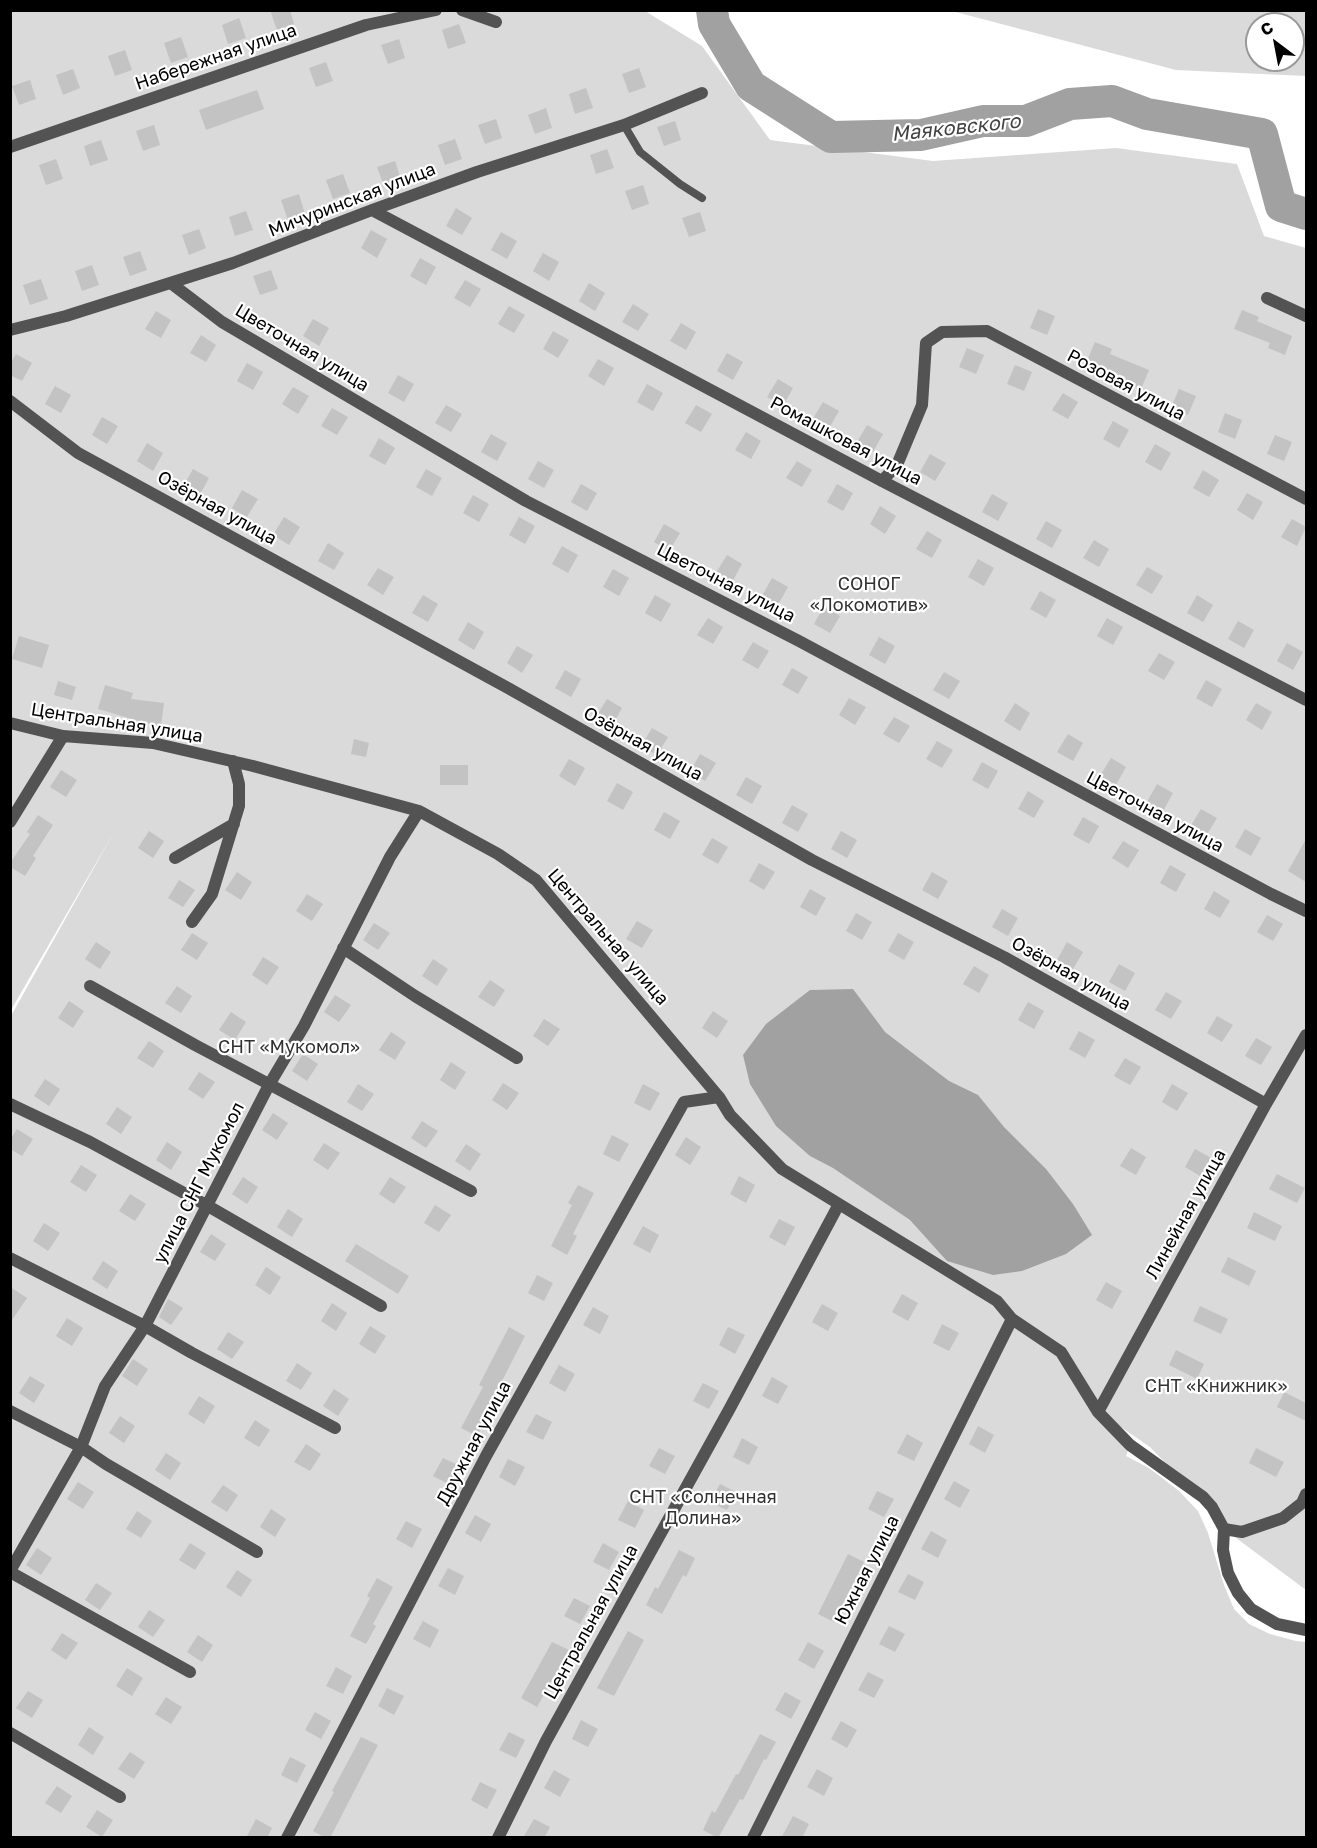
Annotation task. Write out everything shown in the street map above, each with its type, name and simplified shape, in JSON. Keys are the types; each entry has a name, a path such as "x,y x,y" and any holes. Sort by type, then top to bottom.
{"street":[{"name":"Набережная улица","path":"10,147 366,25 436,10"},
{"path":"462,10 496,22"},
{"name":"Мичуринская улица","path":"10,330 66,316 172,284 300,239 477,172 624,125 702,93"},
{"name":"Ромашковая улица","path":"372,210 882,481 1306,700"},
{"name":"Цветочная улица","path":"172,284 222,322 526,501 799,641 1306,911"},
{"path":"1267,298 1306,316"},
{"name":"Розовая улица","path":"882,481 897,465 922,405 926,343 942,332 987,331 1306,499"},
{"name":"Озёрная улица","path":"10,401 78,453 508,688 812,860 1004,957 1266,1104"},
{"name":"Центральная улица","path":"10,723 63,736 153,743 233,761 418,811 498,855 536,880 719,1097 730,1115 782,1169 997,1301 1012,1319 1061,1352 1098,1412 1130,1445 1203,1497 1212,1507 1224,1529 1223,1550 1228,1573 1244,1601 1259,1615 1277,1624 1306,1630"},
{"path":"10,822 63,736"},
{"path":"192,922 212,894 239,806 239,784 233,761"},
{"name":"улица СНГ Мукомол","path":"10,1571 81,1447 105,1386 145,1326 269,1085 304,1026 390,857 418,811"},
{"path":"175,858 234,824"},
{"path":"343,948 415,996 517,1058"},
{"path":"90,986 269,1085 471,1191"},
{"name":"Линейная улица","path":"1098,1412 1306,1035"},
{"name":"Дружная улица","path":"287,1838 486,1456 684,1102 719,1097"},
{"path":"10,1104 90,1142 208,1206 381,1306"},
{"name":"Центральная улица","path":"498,1838 546,1741 730,1408 839,1204"},
{"path":"10,1258 145,1326 335,1428"},
{"name":"Южная улица","path":"753,1838 1012,1319"},
{"path":"10,1411 81,1447 257,1552"},
{"path":"1224,1529 1242,1532 1282,1518 1302,1503 1306,1494"},
{"path":"10,1571 190,1671"},
{"path":"10,1733 120,1797"}],"lane":[{"path":"624,125 640,152 680,184 702,198"}],"green space":[{"path":"11,11 645,11 702,46 770,140 933,161 1116,148 1237,164 1264,236 1306,248 1306,1590 1224,1529 1191,1489 1150,1447 1102,1414 1130,1445 1126,1456 1149,1468 1179,1491 1198,1511 1208,1533 1234,1609 1249,1624 1270,1634 1306,1642 1306,1837 11,1837 11,1016 114,832 11,1010"},
{"path":"952,11 1306,11 1306,76 1176,70"}],"shaded area":[{"path":"853,989 885,1032 949,1081 978,1095 1004,1127 1046,1169 1073,1204 1092,1235 1066,1254 1022,1271 993,1275 947,1261 910,1220 833,1168 810,1156 776,1126 750,1084 743,1055 766,1024 810,990"}],"building":[{"path":"270,10 290,10 294,24 277,30"},
{"path":"239,18 246,38 228,44 222,25"},
{"path":"459,24 466,43 448,49 442,30"},
{"path":"181,37 188,57 171,63 164,43"},
{"path":"399,39 405,58 388,64 381,45"},
{"path":"125,50 132,70 115,76 108,56"},
{"path":"326,62 333,81 316,87 309,68"},
{"path":"639,68 646,87 629,93 622,74"},
{"path":"73,69 80,88 63,95 56,75"},
{"path":"30,80 36,99 19,105 12,86"},
{"path":"586,88 593,108 575,114 569,94"},
{"path":"257,90 264,109 206,130 199,110"},
{"path":"546,108 552,128 535,134 528,115"},
{"path":"496,119 502,138 485,144 478,125"},
{"path":"675,121 681,140 664,146 657,127"},
{"path":"154,125 160,145 143,151 136,131"},
{"path":"455,139 462,159 445,165 438,145"},
{"path":"101,140 108,160 90,166 84,146"},
{"path":"607,149 614,168 596,174 590,155"},
{"path":"56,159 63,179 46,185 39,165"},
{"path":"395,161 401,180 384,186 377,167"},
{"path":"343,174 350,193 333,199 326,180"},
{"path":"643,185 649,204 632,210 625,191"},
{"path":"299,194 305,214 288,220 281,200"},
{"path":"456,208 472,218 462,235 446,226"},
{"path":"246,211 253,230 235,236 229,217"},
{"path":"700,212 706,231 689,237 682,218"},
{"path":"199,229 206,248 189,255 182,235"},
{"path":"371,230 387,239 377,258 361,248"},
{"path":"501,232 517,241 507,259 491,250"},
{"path":"140,251 147,270 130,276 123,257"},
{"path":"543,253 559,262 549,281 533,271"},
{"path":"420,258 436,267 426,285 410,276"},
{"path":"92,265 99,285 82,291 75,271"},
{"path":"271,270 278,289 260,295 253,276"},
{"path":"41,279 48,299 30,305 23,285"},
{"path":"465,280 481,289 470,307 454,298"},
{"path":"589,283 605,293 595,311 579,301"},
{"path":"633,304 649,314 638,331 622,322"},
{"path":"509,306 525,315 514,333 498,324"},
{"path":"1038,309 1055,316 1047,335 1030,328"},
{"path":"1242,310 1259,317 1257,321 1292,336 1285,355 1268,348 1270,343 1234,329"},
{"path":"156,311 171,320 161,338 145,329"},
{"path":"313,319 329,328 319,346 303,336"},
{"path":"681,323 696,332 686,350 670,341"},
{"path":"553,331 569,340 558,358 543,349"},
{"path":"201,335 216,345 206,362 190,353"},
{"path":"1095,342 1112,349 1110,354 1149,370 1141,389 1124,382 1126,377 1087,361"},
{"path":"967,348 984,355 976,374 959,367"},
{"path":"727,353 743,362 733,380 717,371"},
{"path":"16,354 32,363 22,381 10,375 10,364"},
{"path":"598,359 614,368 604,386 588,376"},
{"path":"247,363 263,372 253,390 237,381"},
{"path":"1015,365 1032,372 1024,391 1007,384"},
{"path":"398,375 414,384 404,402 388,393"},
{"path":"778,379 793,388 783,406 767,397"},
{"path":"647,384 663,393 653,411 637,402"},
{"path":"55,386 71,395 61,413 45,404"},
{"path":"293,387 309,396 298,414 282,404"},
{"path":"1179,389 1196,396 1188,415 1171,408"},
{"path":"1063,393 1078,402 1068,419 1052,410"},
{"path":"823,402 839,411 828,430 812,420"},
{"path":"446,405 462,414 451,432 435,423"},
{"path":"696,405 712,414 701,432 685,423"},
{"path":"332,408 348,417 337,435 321,426"},
{"path":"1225,413 1242,420 1235,439 1218,432"},
{"path":"102,417 118,426 107,444 92,435"},
{"path":"1113,421 1129,430 1119,448 1103,439"},
{"path":"867,425 883,434 873,452 857,442"},
{"path":"746,432 761,441 751,459 735,450"},
{"path":"491,434 507,443 497,461 481,452"},
{"path":"1275,435 1292,442 1284,461 1267,454"},
{"path":"379,438 395,448 385,465 369,456"},
{"path":"147,443 163,453 153,471 137,461"},
{"path":"1155,444 1171,453 1161,471 1145,462"},
{"path":"930,454 946,463 935,481 920,472"},
{"path":"538,461 554,470 544,488 528,479"},
{"path":"797,461 812,470 802,487 786,478"},
{"path":"193,469 209,478 199,496 183,487"},
{"path":"426,469 442,478 432,496 416,487"},
{"path":"1203,470 1219,480 1209,497 1193,488"},
{"path":"581,484 597,493 587,511 571,502"},
{"path":"837,484 853,493 843,511 827,502"},
{"path":"242,490 258,499 247,517 232,508"},
{"path":"1247,493 1263,502 1253,520 1237,510"},
{"path":"992,494 1008,503 998,521 982,512"},
{"path":"473,495 489,504 479,522 463,513"},
{"path":"880,506 896,516 885,534 870,524"},
{"path":"284,517 300,527 289,545 273,535"},
{"path":"519,517 535,526 525,544 509,535"},
{"path":"1292,519 1306,527 1297,546 1281,537"},
{"path":"1046,521 1062,530 1052,548 1036,539"},
{"path":"664,524 680,533 669,551 654,542"},
{"path":"927,531 942,540 932,558 916,549"},
{"path":"1094,540 1109,549 1099,567 1083,558"},
{"path":"328,543 344,553 334,570 318,561"},
{"path":"562,546 578,555 568,573 552,564"},
{"path":"727,555 742,564 732,582 716,573"},
{"path":"978,559 994,568 984,586 968,577"},
{"path":"1147,567 1163,576 1152,594 1136,585"},
{"path":"378,568 394,577 383,595 367,585"},
{"path":"613,569 629,578 619,596 603,587"},
{"path":"772,578 788,587 778,605 762,596"},
{"path":"1040,591 1056,600 1046,618 1030,609"},
{"path":"423,595 438,604 428,622 412,613"},
{"path":"655,595 671,604 661,622 645,613"},
{"path":"1197,595 1213,605 1203,622 1187,613"},
{"path":"824,606 840,616 830,633 814,624"},
{"path":"708,618 723,627 713,644 697,635"},
{"path":"1107,618 1123,627 1113,645 1097,636"},
{"path":"1238,621 1254,630 1244,648 1228,639"},
{"path":"468,622 484,632 474,650 458,640"},
{"path":"19,636 49,645 42,668 12,659"},
{"path":"879,637 895,646 885,664 869,655"},
{"path":"753,642 769,651 758,669 742,660"},
{"path":"1287,643 1303,652 1293,670 1277,661"},
{"path":"517,646 533,655 522,673 507,663"},
{"path":"1159,653 1175,662 1164,680 1148,671"},
{"path":"792,668 808,677 798,694 782,685"},
{"path":"565,670 581,679 571,697 555,688"},
{"path":"944,672 960,681 949,699 933,690"},
{"path":"1206,680 1222,689 1212,707 1196,698"},
{"path":"58,681 76,687 72,700 54,695"},
{"path":"105,685 133,693 131,699 164,703 161,725 149,724 98,709"},
{"path":"849,698 866,707 855,725 839,715"},
{"path":"607,699 622,708 612,726 596,717"},
{"path":"1015,703 1030,713 1020,731 1004,721"},
{"path":"1256,703 1272,712 1262,730 1246,720"},
{"path":"894,717 910,726 899,743 883,734"},
{"path":"652,728 668,737 657,755 641,746"},
{"path":"1068,734 1083,743 1073,761 1057,752"},
{"path":"354,739 369,743 366,757 351,754"},
{"path":"937,741 953,750 942,768 926,759"},
{"path":"700,754 716,763 705,781 690,772"},
{"path":"1111,758 1126,767 1116,785 1100,776"},
{"path":"569,759 585,768 575,786 559,776"},
{"path":"982,762 998,771 988,789 972,780"},
{"path":"440,765 468,765 468,785 440,785"},
{"path":"61,770 77,780 66,797 50,787"},
{"path":"746,777 762,786 752,804 736,795"},
{"path":"617,783 633,792 623,810 607,801"},
{"path":"1157,784 1173,793 1163,811 1147,802"},
{"path":"1028,791 1044,801 1034,818 1018,809"},
{"path":"792,805 808,814 798,832 782,823"},
{"path":"1201,809 1217,818 1206,836 1190,827"},
{"path":"664,812 680,821 670,839 654,830"},
{"path":"38,815 53,825 33,856 36,858 25,876 10,867 10,863 30,834 27,832"},
{"path":"1083,817 1099,826 1089,844 1073,835"},
{"path":"1245,829 1261,838 1251,856 1235,847"},
{"path":"149,831 164,841 153,858 138,848"},
{"path":"841,831 857,840 847,858 831,849"},
{"path":"712,838 728,847 718,864 702,855"},
{"path":"1306,839 1306,882 1288,871"},
{"path":"1123,841 1139,850 1128,868 1112,858"},
{"path":"759,863 775,872 764,890 749,881"},
{"path":"1170,865 1186,874 1176,892 1160,883"},
{"path":"237,872 252,882 241,900 225,890"},
{"path":"932,872 948,881 938,899 922,890"},
{"path":"179,880 195,890 183,907 168,898"},
{"path":"810,889 826,898 816,916 800,907"},
{"path":"1214,891 1230,901 1220,918 1204,909"},
{"path":"307,894 323,904 312,921 296,911"},
{"path":"1002,909 1018,918 1008,936 992,927"},
{"path":"856,913 872,922 862,940 846,931"},
{"path":"1267,915 1283,924 1273,941 1257,932"},
{"path":"637,921 653,930 642,948 626,939"},
{"path":"374,923 390,933 378,950 363,940"},
{"path":"192,933 208,943 197,960 181,950"},
{"path":"898,933 914,942 904,960 888,951"},
{"path":"96,942 111,952 100,969 85,959"},
{"path":"1067,942 1083,952 1073,969 1057,960"},
{"path":"263,957 279,967 267,985 252,975"},
{"path":"433,959 448,969 437,986 422,976"},
{"path":"1119,964 1135,973 1125,991 1109,982"},
{"path":"974,966 989,975 979,993 963,984"},
{"path":"490,980 505,990 494,1007 478,997"},
{"path":"177,986 192,996 181,1013 165,1003"},
{"path":"1166,992 1182,1001 1171,1019 1155,1010"},
{"path":"335,995 351,1005 339,1022 324,1012"},
{"path":"69,1001 84,1011 73,1028 58,1018"},
{"path":"1028,1002 1044,1011 1034,1029 1018,1020"},
{"path":"713,1011 728,1021 717,1038 702,1028"},
{"path":"231,1012 246,1022 235,1040 219,1030"},
{"path":"1217,1016 1233,1025 1222,1042 1207,1033"},
{"path":"544,1019 560,1029 548,1046 533,1036"},
{"path":"1079,1031 1095,1040 1085,1058 1069,1049"},
{"path":"391,1032 406,1042 395,1060 379,1050"},
{"path":"1256,1038 1272,1047 1261,1065 1245,1056"},
{"path":"149,1041 164,1051 153,1068 137,1058"},
{"path":"303,1054 318,1064 307,1081 292,1071"},
{"path":"1125,1058 1141,1067 1130,1085 1114,1076"},
{"path":"451,1062 466,1072 455,1090 440,1080"},
{"path":"199,1072 215,1082 203,1099 188,1089"},
{"path":"45,1079 60,1089 49,1106 34,1096"},
{"path":"503,1083 519,1093 507,1110 492,1100"},
{"path":"358,1084 374,1094 362,1111 347,1102"},
{"path":"643,1084 660,1093 650,1111 634,1103"},
{"path":"1172,1084 1188,1093 1177,1111 1162,1102"},
{"path":"117,1107 132,1117 121,1134 106,1124"},
{"path":"273,1113 288,1123 277,1140 262,1130"},
{"path":"422,1121 438,1131 426,1148 411,1138"},
{"path":"17,1129 33,1139 22,1156 10,1149 10,1140"},
{"path":"612,1135 629,1144 619,1162 603,1154"},
{"path":"686,1137 701,1147 690,1165 675,1155"},
{"path":"167,1142 182,1152 171,1170 156,1160"},
{"path":"324,1143 340,1153 328,1170 313,1160"},
{"path":"466,1144 481,1154 470,1171 455,1161"},
{"path":"1131,1148 1146,1157 1136,1175 1120,1166"},
{"path":"1195,1149 1211,1158 1200,1176 1185,1167"},
{"path":"81,1165 97,1175 86,1192 70,1182"},
{"path":"1277,1174 1305,1188 1297,1203 1269,1189"},
{"path":"739,1176 755,1185 746,1203 730,1194"},
{"path":"243,1177 258,1187 247,1204 232,1194"},
{"path":"390,1177 406,1187 394,1204 379,1194"},
{"path":"578,1185 594,1193 573,1234 577,1236 567,1255 551,1246 572,1205 568,1203"},
{"path":"130,1194 146,1204 135,1221 119,1211"},
{"path":"435,1205 451,1215 439,1232 424,1223"},
{"path":"288,1209 303,1219 292,1237 277,1227"},
{"path":"1254,1212 1282,1226 1275,1241 1247,1228"},
{"path":"779,1219 795,1227 785,1246 769,1237"},
{"path":"44,1223 60,1233 48,1251 33,1241"},
{"path":"643,1226 659,1235 650,1253 633,1244"},
{"path":"211,1234 226,1244 215,1261 200,1252"},
{"path":"356,1244 409,1276 398,1294 345,1261"},
{"path":"1228,1257 1256,1271 1249,1286 1221,1272"},
{"path":"103,1261 118,1271 107,1289 92,1279"},
{"path":"266,1267 281,1277 270,1295 255,1285"},
{"path":"537,1275 553,1283 544,1301 528,1293"},
{"path":"1106,1282 1122,1291 1112,1309 1096,1300"},
{"path":"10,1287 27,1298 10,1323"},
{"path":"902,1294 918,1303 908,1321 892,1312"},
{"path":"168,1299 183,1308 171,1325 159,1317"},
{"path":"332,1303 347,1313 336,1331 321,1321"},
{"path":"822,1304 838,1313 828,1331 812,1322"},
{"path":"1200,1306 1228,1319 1221,1334 1193,1321"},
{"path":"593,1307 609,1316 600,1334 583,1325"},
{"path":"67,1318 83,1328 72,1346 56,1336"},
{"path":"942,1324 959,1333 949,1351 933,1343"},
{"path":"370,1326 386,1336 375,1354 359,1344"},
{"path":"509,1327 525,1336 484,1416 487,1418 477,1436 461,1428 483,1387 479,1385"},
{"path":"728,1327 745,1335 735,1354 719,1345"},
{"path":"228,1332 244,1342 232,1359 217,1349"},
{"path":"1176,1350 1204,1364 1197,1379 1169,1365"},
{"path":"133,1359 148,1369 137,1386 122,1376"},
{"path":"297,1363 312,1373 301,1390 286,1381"},
{"path":"559,1365 575,1374 565,1392 549,1383"},
{"path":"30,1376 45,1385 34,1403 19,1393"},
{"path":"772,1377 788,1386 778,1404 762,1396"},
{"path":"703,1383 719,1391 709,1409 693,1401"},
{"path":"334,1389 349,1399 338,1416 323,1406"},
{"path":"1284,1392 1306,1403 1306,1421 1277,1407"},
{"path":"199,1396 215,1406 204,1424 188,1414"},
{"path":"536,1414 552,1422 543,1440 526,1432"},
{"path":"120,1416 135,1426 124,1443 109,1433"},
{"path":"255,1420 270,1430 259,1447 244,1438"},
{"path":"978,1426 994,1435 985,1453 969,1444"},
{"path":"907,1434 923,1443 914,1461 897,1453"},
{"path":"742,1438 758,1447 749,1465 733,1457"},
{"path":"306,1444 321,1454 310,1471 294,1462"},
{"path":"659,1448 675,1456 665,1474 649,1466"},
{"path":"1256,1448 1284,1462 1276,1477 1249,1463"},
{"path":"166,1453 181,1463 170,1480 155,1470"},
{"path":"443,1458 460,1466 450,1485 433,1476"},
{"path":"508,1459 525,1467 515,1486 499,1477"},
{"path":"954,1481 970,1490 960,1508 944,1499"},
{"path":"78,1482 94,1492 83,1509 67,1499"},
{"path":"720,1484 736,1492 727,1510 710,1502"},
{"path":"223,1485 238,1495 227,1512 211,1502"},
{"path":"877,1491 894,1499 884,1517 868,1509"},
{"path":"628,1501 644,1510 635,1528 618,1520"},
{"path":"271,1509 286,1519 275,1537 260,1527"},
{"path":"137,1511 152,1521 141,1538 126,1529"},
{"path":"475,1515 491,1524 481,1542 465,1533"},
{"path":"406,1521 422,1529 412,1548 396,1539"},
{"path":"931,1531 947,1540 938,1558 921,1549"},
{"path":"190,1543 206,1553 195,1570 179,1560"},
{"path":"603,1543 619,1552 609,1570 593,1562"},
{"path":"37,1548 52,1558 41,1575 26,1565"},
{"path":"679,1550 695,1558 686,1577 683,1575 662,1614 646,1605 655,1587 658,1589"},
{"path":"848,1554 864,1562 834,1622 818,1614"},
{"path":"448,1568 464,1576 455,1595 438,1586"},
{"path":"237,1570 252,1580 241,1597 226,1587"},
{"path":"908,1574 924,1582 915,1600 898,1592"},
{"path":"377,1578 393,1587 373,1624 376,1626 366,1644 350,1636 370,1598 367,1596"},
{"path":"96,1583 112,1593 100,1610 85,1600"},
{"path":"574,1598 590,1606 580,1624 564,1616"},
{"path":"149,1610 165,1620 153,1637 138,1627"},
{"path":"423,1621 439,1630 430,1648 413,1639"},
{"path":"889,1626 905,1634 895,1652 879,1644"},
{"path":"628,1631 644,1640 614,1696 597,1688"},
{"path":"62,1633 78,1643 66,1660 51,1650"},
{"path":"198,1635 213,1645 202,1662 187,1652"},
{"path":"552,1642 569,1650 537,1707 521,1698"},
{"path":"808,1642 824,1651 814,1669 798,1660"},
{"path":"336,1667 352,1676 343,1694 326,1686"},
{"path":"127,1668 143,1678 132,1696 116,1686"},
{"path":"868,1672 884,1680 874,1698 858,1690"},
{"path":"387,1688 404,1696 394,1715 378,1706"},
{"path":"28,1691 43,1700 32,1718 16,1708"},
{"path":"785,1692 801,1701 791,1719 775,1710"},
{"path":"166,1697 182,1707 171,1724 155,1714"},
{"path":"315,1712 331,1721 321,1739 305,1730"},
{"path":"581,1720 598,1729 588,1747 572,1739"},
{"path":"841,1721 857,1730 847,1748 831,1739"},
{"path":"89,1727 104,1737 93,1755 78,1745"},
{"path":"509,1732 525,1740 516,1758 499,1750"},
{"path":"760,1734 776,1742 718,1838 703,1830 712,1811 715,1813 736,1774 738,1775"},
{"path":"361,1737 378,1745 330,1838 326,1838 313,1831"},
{"path":"130,1752 145,1762 134,1779 118,1769"},
{"path":"290,1757 306,1765 297,1783 281,1775"},
{"path":"817,1769 833,1778 824,1796 807,1787"},
{"path":"554,1770 570,1779 560,1797 544,1788"},
{"path":"480,1782 497,1790 487,1809 471,1800"},
{"path":"57,1786 72,1796 61,1813 45,1803"},
{"path":"97,1810 113,1820 102,1837 86,1827"},
{"path":"793,1816 809,1824 802,1838 781,1838"},
{"path":"256,1819 272,1828 267,1838 246,1838"},
{"path":"534,1819 550,1827 544,1838 523,1838"}],"waterway":[{"name":"Маяковского","path":"712,10 714,24 751,86 831,137 921,135 983,121 1026,121 1070,104 1112,101 1147,114 1262,134 1281,206 1306,214"}],"park label":[{"name":"СОНОГ «Локомотив»","path":"869,594"},
{"name":"СНТ «Мукомол»","path":"289,1047"},
{"name":"СНТ «Книжник»","path":"1216,1386"},
{"name":"СНТ «Солнечная Долина»","path":"703,1507"}]}
